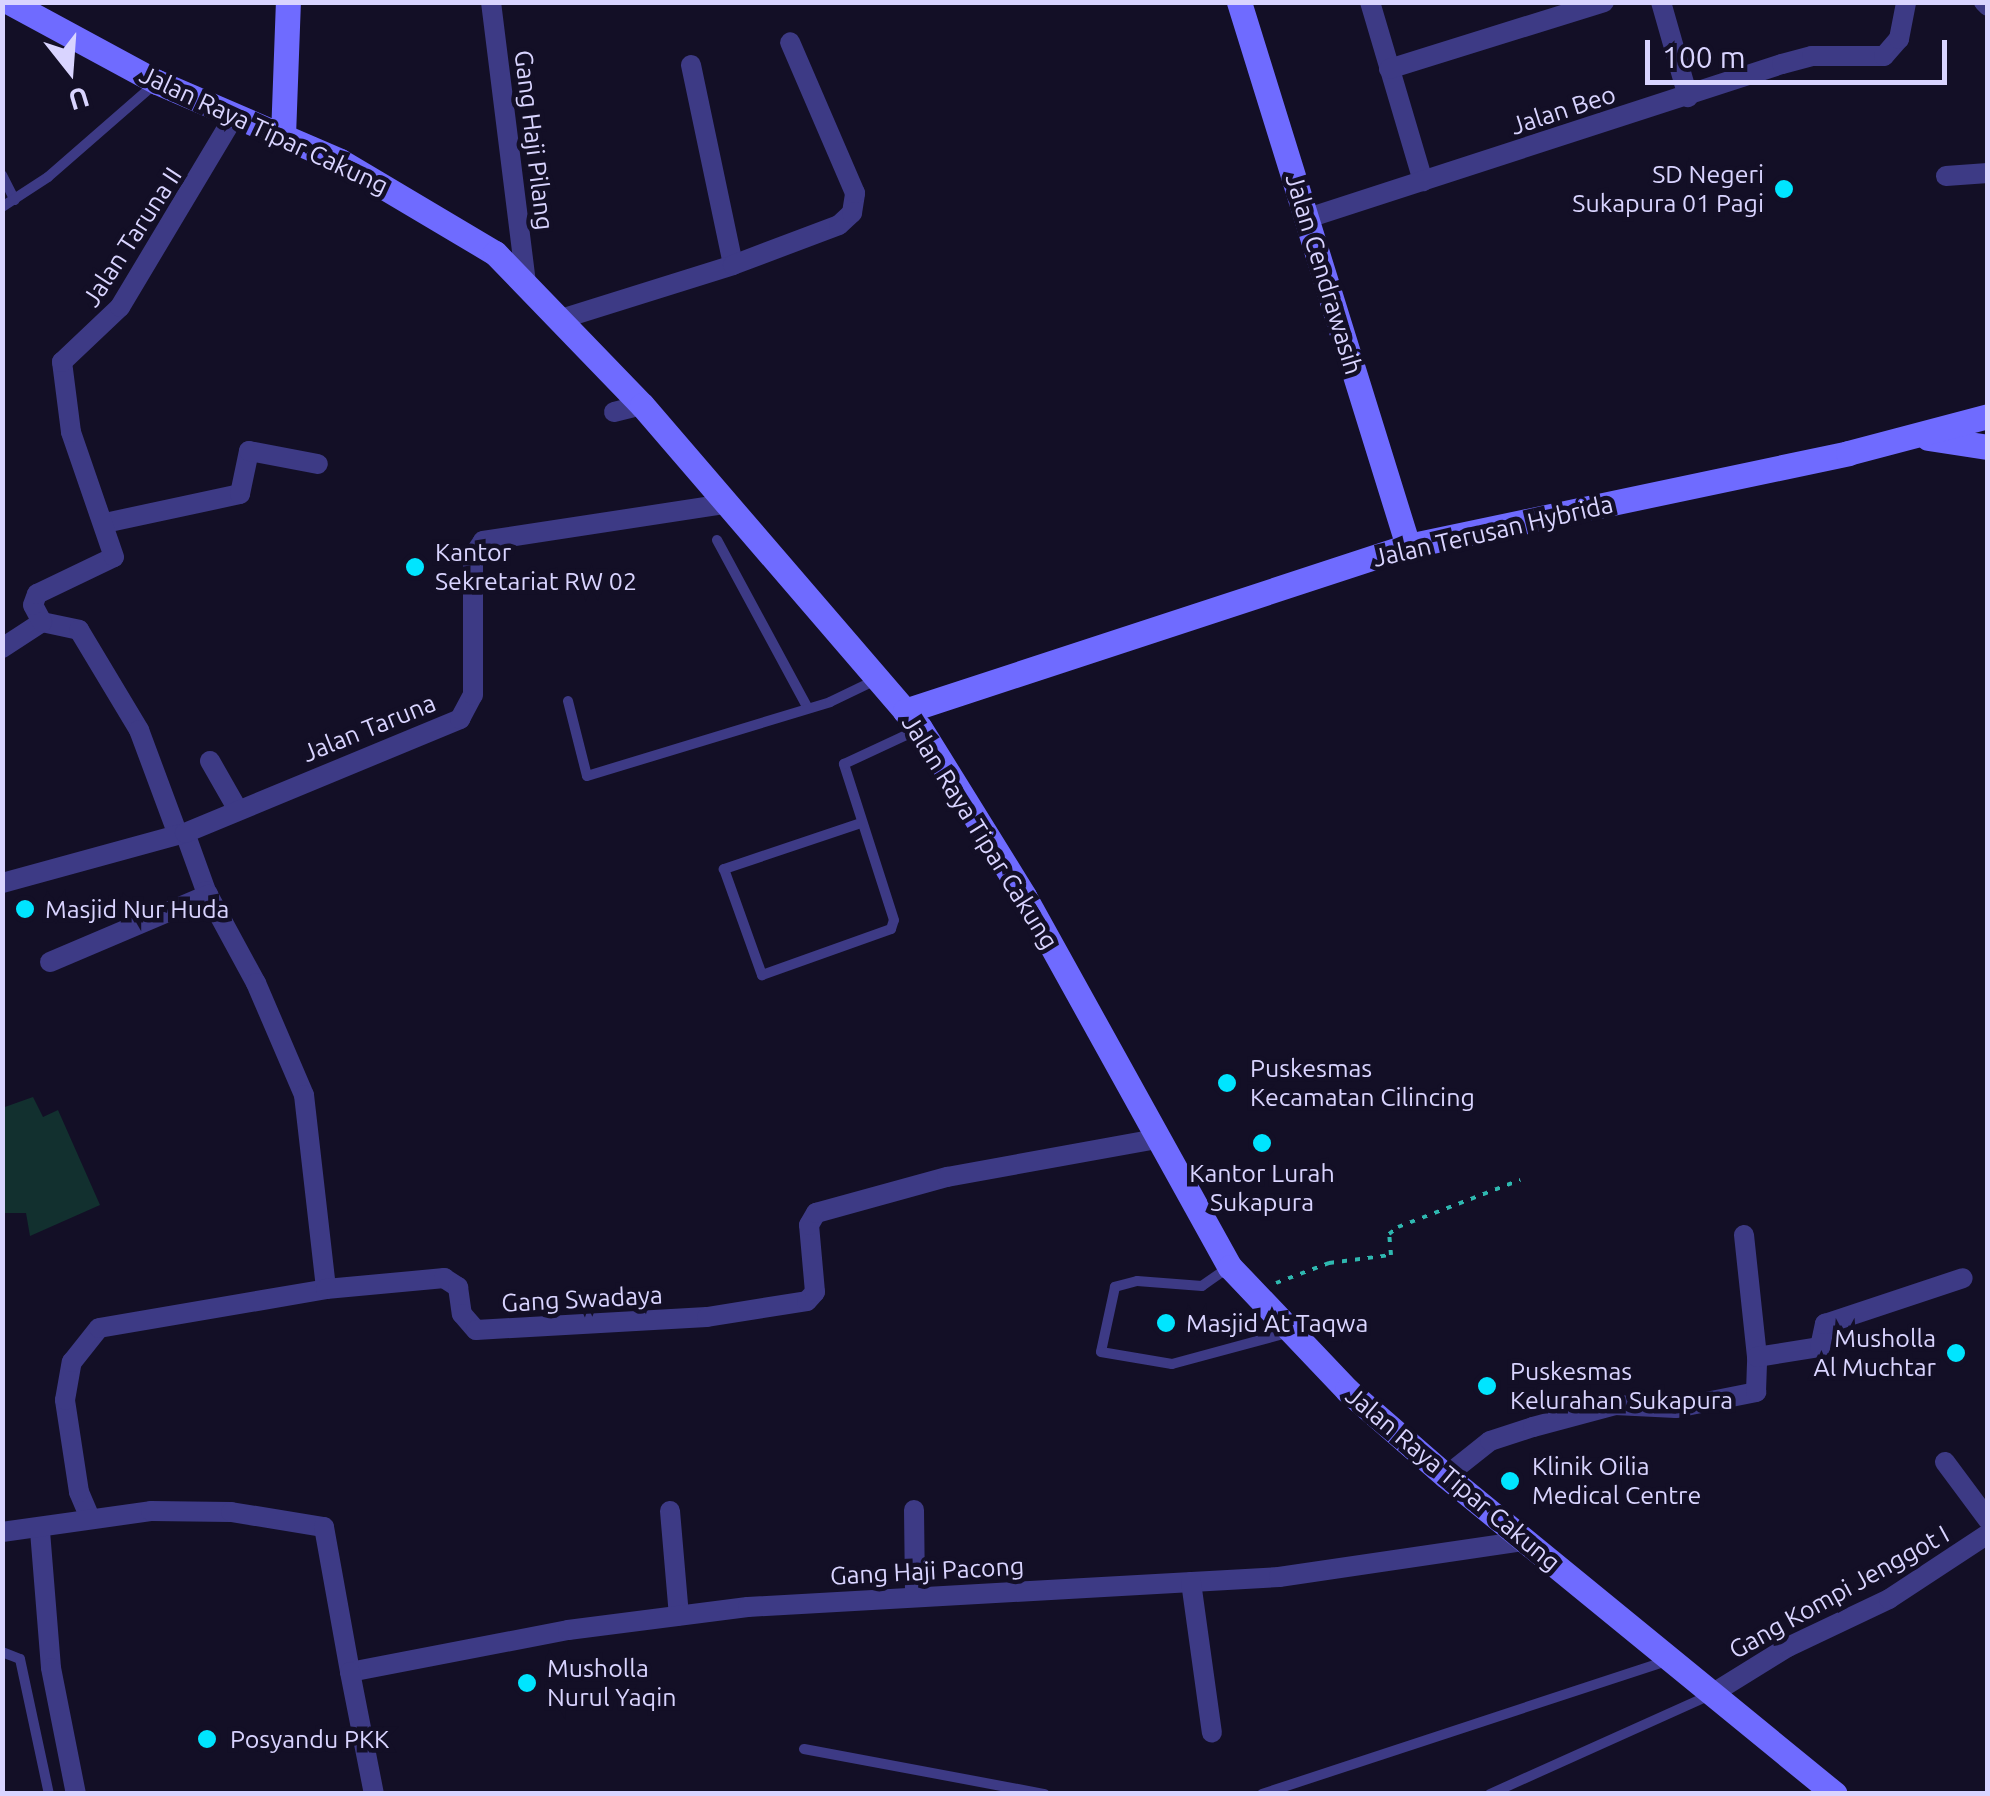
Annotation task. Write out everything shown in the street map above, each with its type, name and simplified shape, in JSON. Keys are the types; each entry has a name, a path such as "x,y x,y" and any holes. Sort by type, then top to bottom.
{"street":[{"name":"Jalan Raya Tipar Cakung","path":"9,2 157,82 233,118 283,136 450,221 561,318 642,405 913,720 1024,896 1230,1266 1253,1293 1446,1476 1715,1692 1835,1794"},
{"path":"283,136 288,2"},
{"name":"Gang Haji Pilang","path":"491,2 526,285"},
{"name":"Jalan Cendrawasih","path":"1239,2 1408,546"},
{"path":"1370,2 1423,181"},
{"path":"1660,2 1688,96"},
{"name":"Jalan Beo","path":"1308,218 1812,56 1892,50 1906,2"},
{"path":"1390,69 1590,5"},
{"path":"561,318 734,265 839,225 856,203 790,42"},
{"path":"691,65 734,265"},
{"name":"Jalan Taruna II","path":"42,622 33,604 37,594 114,557 106,523 71,432 62,362 120,307 233,118"},
{"path":"1946,176 1988,172"},
{"path":"614,412 642,405"},
{"name":"Jalan Terusan Hybrida","path":"913,720 1408,546 1917,436 1988,416"},
{"name":"Jalan Terusan Hybrida","path":"1917,436 1988,447"},
{"path":"106,523 246,491 249,452 318,464"},
{"name":"Jalan Taruna","path":"2,883 181,834 460,718 470,708 472,556 483,541 726,504"},
{"path":"2,648 42,622 78,630 139,730 208,895 304,1095 326,1289"},
{"path":"210,761 238,810"},
{"path":"50,962 208,895"},
{"name":"Gang Swadaya","path":"90,1518 78,1492 65,1400 72,1362 92,1330 326,1289 444,1278 458,1288 462,1314 476,1330 707,1317 807,1302 815,1292 809,1226 816,1214 947,1178 1156,1138"},
{"path":"1446,1476 1490,1441 1533,1427 1615,1406 1676,1408 1756,1392 1758,1357 1744,1235"},
{"path":"1758,1357 1820,1347 1825,1324 1963,1278"},
{"path":"1945,1462 1988,1520"},
{"path":"914,1510 915,1596"},
{"path":"670,1511 679,1616"},
{"path":"2,1532 40,1532 90,1518 231,1512 324,1528 374,1794"},
{"path":"40,1532 51,1668 76,1794"},
{"name":"Gang Kompi Jenggot I","path":"1715,1692 1788,1647 1889,1599 1988,1534"},
{"name":"Gang Haji Pacong","path":"347,1666 679,1616 915,1596 1298,1575 1524,1541"},
{"path":"1191,1582 1212,1733"}],"lane":[{"path":"2,207 157,82"},
{"path":"2,175 14,200"},
{"path":"717,540 808,708"},
{"path":"568,701 587,776 808,708 878,679"},
{"path":"862,823 724,869 762,975 891,928 862,823 844,764 913,720"},
{"path":"1230,1266 1202,1286 1137,1281 1115,1286 1101,1352 1172,1364 1291,1332"},
{"path":"2,1652 20,1659 50,1794"},
{"path":"1262,1794 1672,1659"},
{"path":"1490,1794 1715,1692"},
{"path":"804,1749 1045,1794"}],"path":[{"path":"1253,1293 1329,1263 1390,1255 1388,1234 1398,1228 1520,1180"}],"green space":[{"path":"33,1097 43,1117 58,1110 100,1205 30,1236 26,1213 3,1213 2,1108"}],"place":[{"name":"SD Negeri Sukapura 01 Pagi","path":"1784,189"},
{"name":"Kantor Sekretariat RW 02","path":"415,567"},
{"name":"Masjid Nur Huda","path":"25,909"},
{"name":"Puskesmas Kecamatan Cilincing","path":"1227,1083"},
{"name":"Kantor Lurah Sukapura","path":"1262,1143"},
{"name":"Masjid At Taqwa","path":"1166,1323"},
{"name":"Musholla Al Muchtar","path":"1956,1353"},
{"name":"Puskesmas Kelurahan Sukapura","path":"1487,1386"},
{"name":"Klinik Oilia Medical Centre","path":"1510,1481"},
{"name":"Musholla Nurul Yaqin","path":"527,1683"},
{"name":"Posyandu PKK","path":"207,1739"}]}
